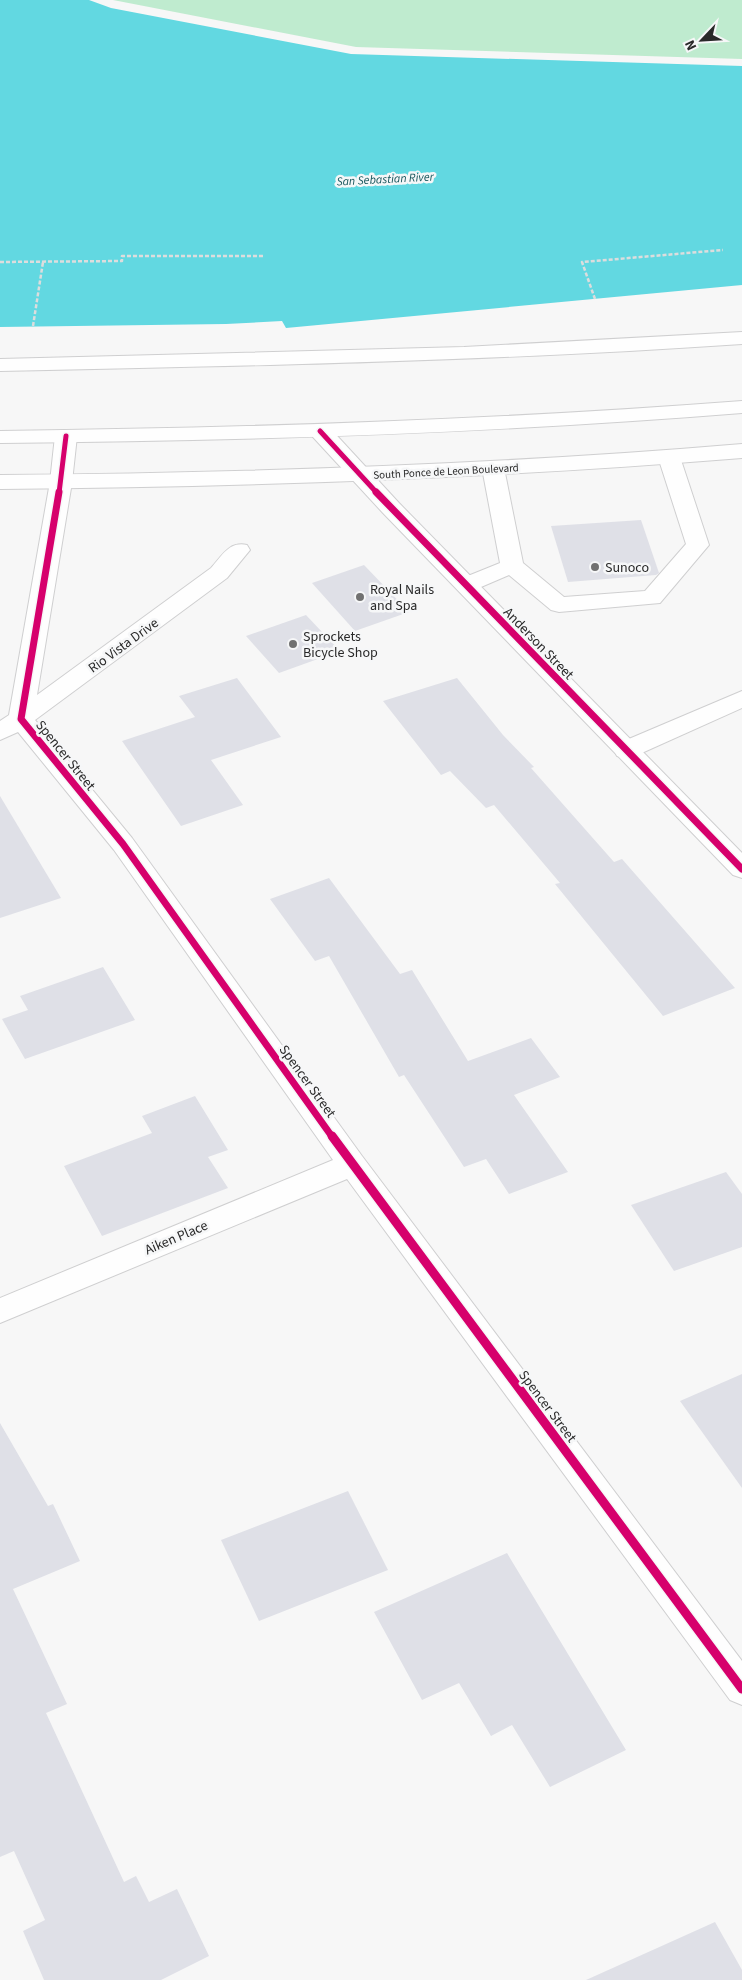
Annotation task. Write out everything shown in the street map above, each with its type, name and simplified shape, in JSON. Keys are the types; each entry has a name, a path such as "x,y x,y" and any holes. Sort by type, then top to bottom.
{"main road":[{"path":"0,365 255,360 652,345 742,338"},
{"path":"0,437 320,432 531,422 742,407"},
{"name":"Anderson Street","path":"320,432 359,475 742,869"},
{"name":"Spencer Street","path":"66,436 60,482 11,726 123,844 352,1164 742,1689"},
{"name":"South Ponce de Leon Boulevard","path":"0,482 359,475 742,451"},
{"path":"493,468 512,566 558,604 652,598 698,545 669,457"},
{"name":"Rio Vista Drive","path":"11,726 219,573 239,550"},
{"path":"466,585 512,566"},
{"path":"626,750 742,700"},
{"name":"Aiken Place","path":"0,1311 352,1164"}],"path":[{"path":"594,299 582,262 723,250"},
{"path":"0,262 122,261 122,256 265,256"},
{"path":"33,326 44,262"}],"green space":[{"path":"113,0 742,0 742,59 356,47"}],"water":[{"name":"San Sebastian River","path":"0,0 89,0 111,8 351,54 742,66 742,285 286,328 282,321 226,324 0,327"}],"building":[{"path":"641,520 659,573 656,575 568,582 551,526"},
{"name":"Royal Nails and Spa","path":"364,565 409,612 355,631 312,583"},
{"name":"Sprockets Bicycle Shop","path":"306,615 340,651 279,673 246,636"},
{"path":"237,678 281,737 211,760 243,805 181,826 122,741 195,717 179,696"},
{"path":"457,678 503,735 534,767 531,768 614,862 622,859 735,988 663,1016 555,884 560,883 494,805 486,808 450,771 441,775 383,701"},
{"path":"0,796 61,898 0,918"},
{"path":"329,878 400,974 412,970 468,1061 531,1038 560,1077 514,1095 568,1172 509,1194 486,1159 464,1167 404,1075 399,1077 329,956 315,961 270,899"},
{"path":"103,967 135,1020 25,1059 2,1019 28,1010 20,996"},
{"path":"195,1096 228,1150 208,1157 228,1188 102,1236 64,1166 152,1133 142,1116"},
{"path":"726,1172 742,1194 742,1247 674,1271 631,1205"},
{"path":"742,1374 742,1488 680,1401"},
{"path":"0,1423 48,1506 53,1504 80,1561 13,1589 67,1704 46,1713 124,1882 136,1876 149,1902 177,1889 209,1956 161,1980 44,1980 23,1931 45,1920 14,1851 0,1857"},
{"path":"348,1491 388,1570 259,1621 221,1540"},
{"path":"507,1553 626,1750 550,1787 512,1725 491,1736 459,1683 422,1700 374,1612"},
{"path":"715,1922 742,1970 742,1980 586,1980"}],"cycle path":[{"path":"320,431 391,508 742,869"},
{"path":"66,436 61,482 21,719 123,844 352,1164 742,1689"}],"place":[{"name":"Sunoco","path":"595,567"},
{"name":"Royal Nails and Spa","path":"360,597"},
{"name":"Sprockets Bicycle Shop","path":"293,644"}]}
